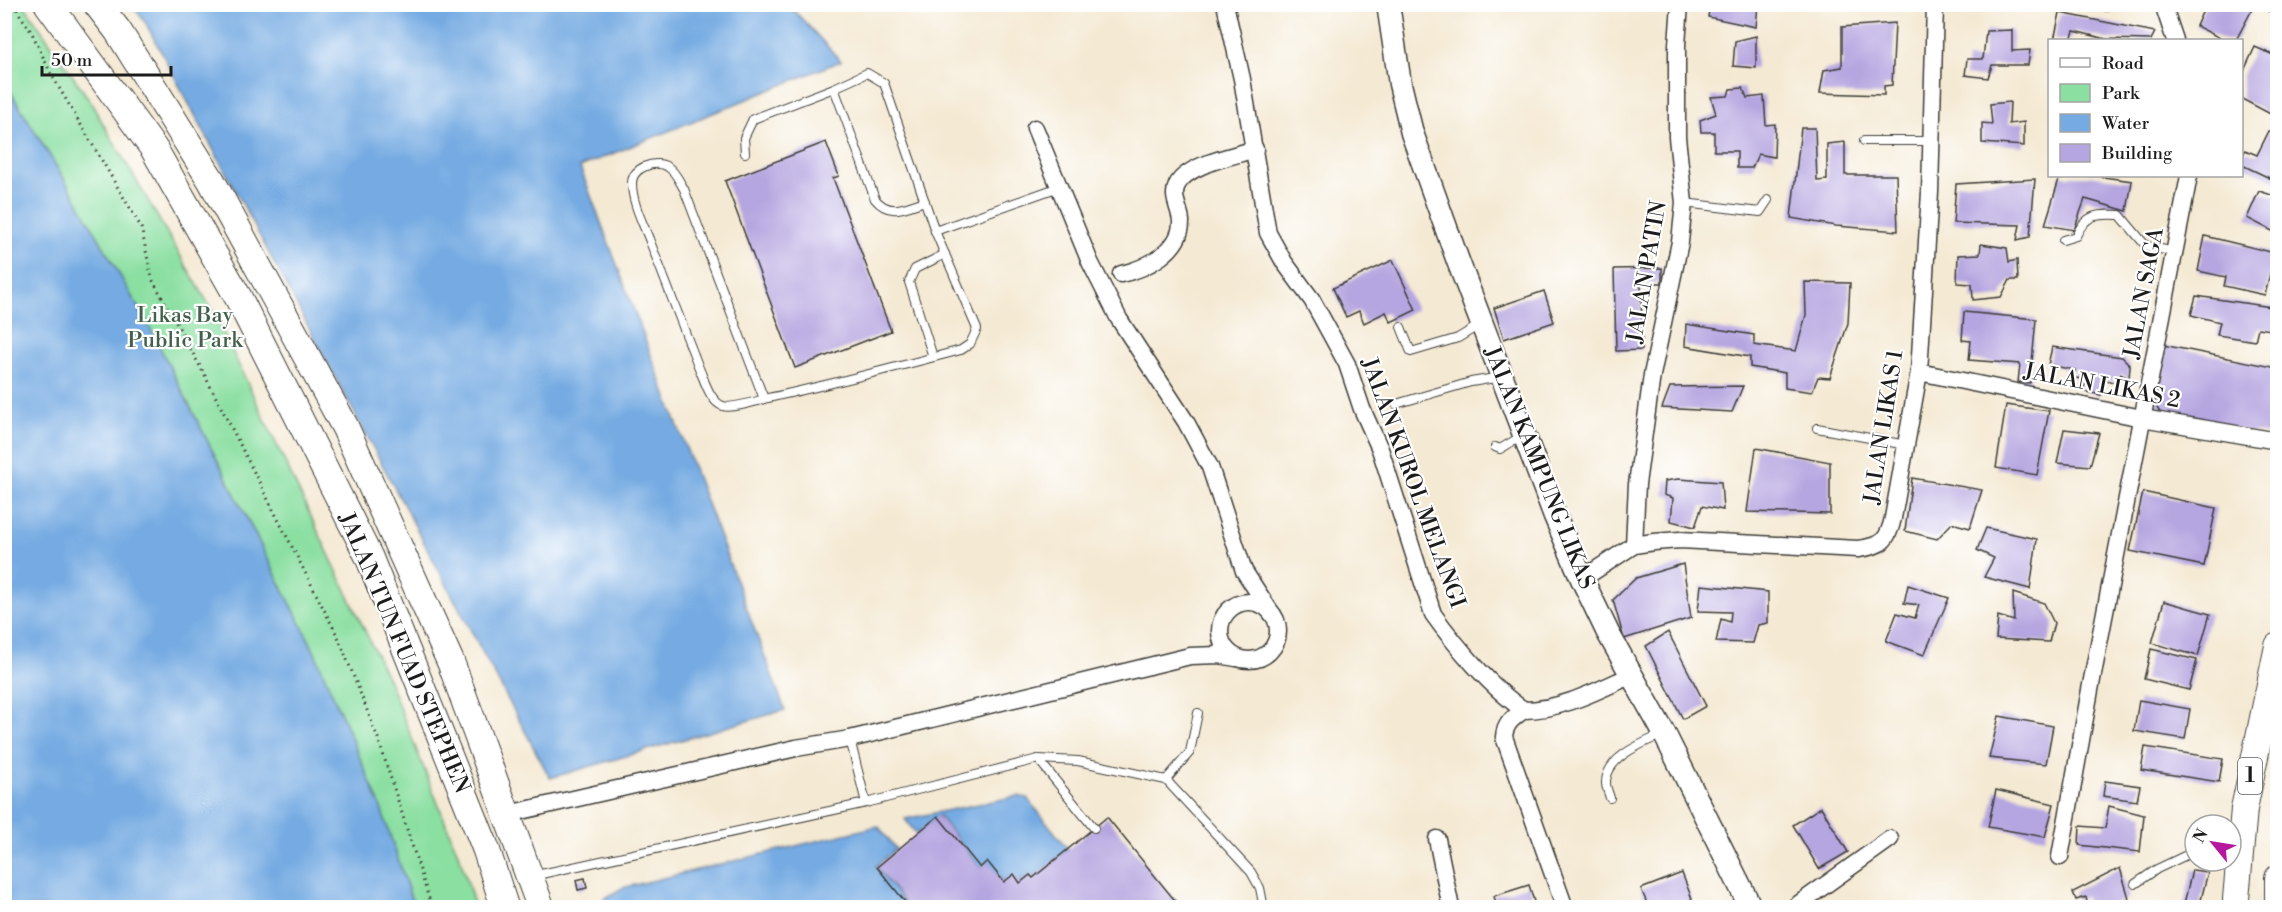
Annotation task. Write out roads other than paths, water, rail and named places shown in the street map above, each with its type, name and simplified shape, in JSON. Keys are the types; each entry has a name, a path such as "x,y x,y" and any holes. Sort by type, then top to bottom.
{"highway":[{"name":"JALAN TUN FUAD STEPHEN","path":"48,4 154,149 238,297 369,557 486,849 506,908"},
{"name":"JALAN TUN FUAD STEPHEN","path":"97,4 118,31 212,180 345,428 452,663 541,908"}],"main road":[{"name":"JALAN KAMPUNG LIKAS","path":"1388,4 1400,84 1413,133 1555,516 1582,579 1664,733 1751,908"},
{"name":"1","path":"2237,908 2244,809 2277,646"},
{"path":"2243,813 2244,809"},
{"path":"2217,908 2225,873"},
{"path":"2277,878 2277,900"}],"street":[{"name":"JALAN KUROL MELANGI","path":"1225,4 1242,79 1268,233 1284,262 1312,300 1347,364 1362,409 1380,449 1433,614 1446,632 1494,685 1524,710"},
{"name":"JALAN PATIN","path":"1634,545 1635,504 1650,386 1680,242 1684,203 1677,137 1677,45 1680,4"},
{"name":"JALAN LIKAS 1","path":"1582,579 1634,545 1680,540 1858,549 1879,545 1886,539 1890,530 1919,372 1931,141 1935,4"},
{"path":"2163,4 2175,39"},
{"path":"508,813 796,748 850,739 1190,656 1219,655 1255,660 1271,650 1278,632 1272,614 1244,571 1210,467 1186,422 1119,320 1090,262 1035,128"},
{"path":"1121,274 1142,268 1174,246 1181,231 1181,218 1175,199 1178,183 1195,168 1255,149"},
{"name":"JALAN SAGA","path":"2060,857 2189,177"},
{"name":"JALAN LIKAS 2","path":"1919,372 2142,418 2277,441"},
{"path":"1190,656 1209,641 1221,625 1241,587 1244,571"},
{"path":"1230,609 1247,602 1265,608 1272,614"},
{"path":"1221,625 1220,635 1223,644 1236,658"},
{"path":"1565,908 1504,736 1505,729 1509,721 1524,710 1559,705 1632,675"},
{"path":"1437,839 1450,908"},
{"path":"1792,908 1890,839"}],"lane":[{"path":"745,153 744,138 753,119 867,73 884,83 935,231 977,329 970,344 961,350 764,399 726,407 719,404 708,389 638,212 632,182 633,176 642,168 657,164 667,166 684,189 764,399"},
{"path":"834,88 874,199 888,209 900,209 925,201"},
{"path":"1864,141 1931,141"},
{"path":"935,231 1059,187"},
{"path":"1684,203 1760,212 1768,200"},
{"path":"2063,240 2076,236 2081,225 2095,214 2120,215 2146,246 2176,252"},
{"path":"933,357 909,282 915,269 945,254"},
{"path":"1401,327 1411,352 1458,338 1482,324"},
{"path":"1396,404 1472,382 1502,377"},
{"path":"1817,428 1906,446"},
{"path":"1495,447 1500,449 1525,435"},
{"path":"1166,780 1190,752 1198,713"},
{"path":"1610,798 1606,784 1614,764 1641,744 1664,733"},
{"path":"850,739 866,803"},
{"path":"1038,759 1094,828"},
{"path":"531,876 866,803 1038,759 1078,761 1166,780 1251,872 1260,888 1264,908"},
{"path":"2135,884 2157,869 2183,857"}],"water":[{"path":"132,5 789,5 841,61 580,167 785,710 550,778 145,22"},
{"path":"5,83 77,200 152,332 310,642 380,805 414,907 5,907"},
{"path":"1018,796 1027,798 1068,849 1033,878 1030,875 1020,883 1014,875 1004,882 987,862 980,868 939,816 916,834 905,819"},
{"path":"878,826 896,849 876,866 908,907 598,907 602,900 622,888"}],"park label":[{"name":"Likas Bay Public Park","path":"185,328"}]}
